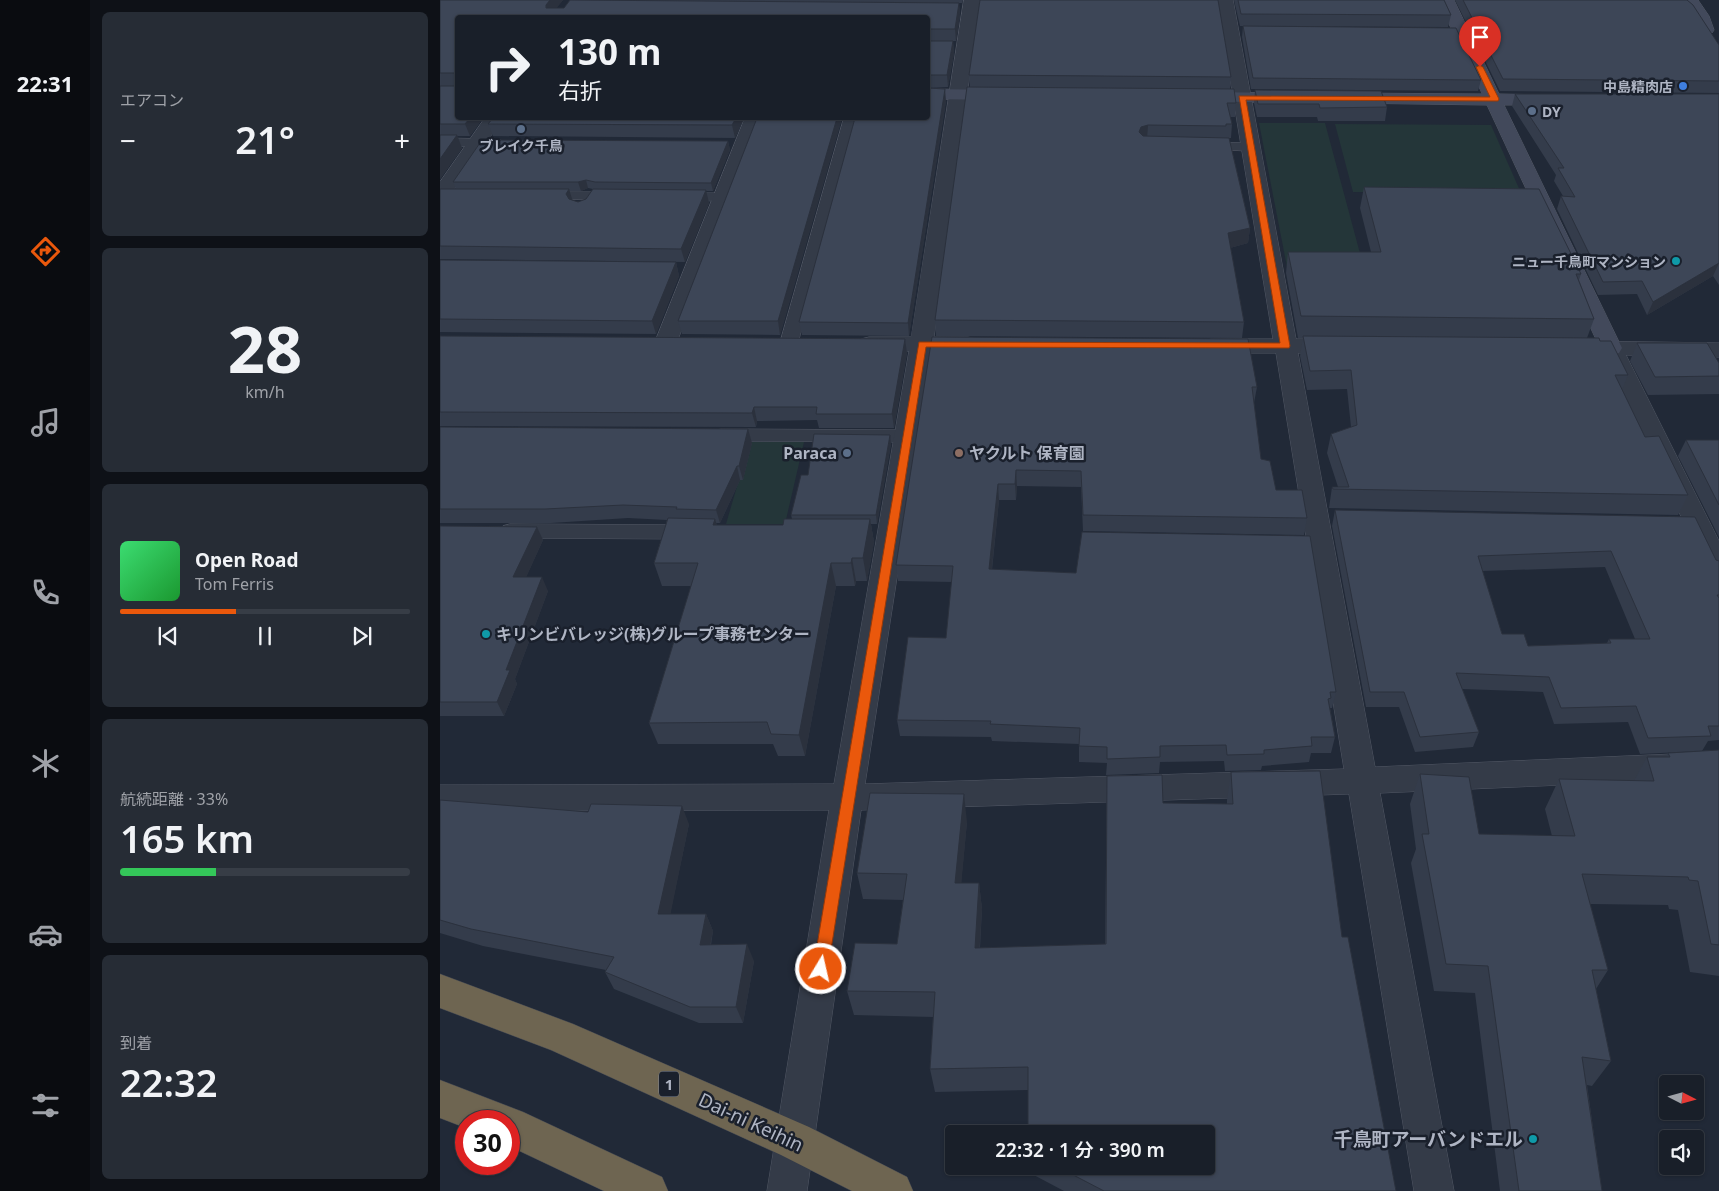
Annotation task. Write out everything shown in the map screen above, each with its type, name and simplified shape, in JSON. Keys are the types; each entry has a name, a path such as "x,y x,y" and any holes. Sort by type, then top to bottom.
{"highway":[{"name":"Dai-ni Keihin","path":"440,991 560,1036 795,1141 893,1191"},
{"path":"440,1099 468,1110"},
{"path":"520,1131 648,1191"}],"street":[{"path":"1224,0 1235,32 1242,98 1286,346 1325,517 1311,543 1362,781 1434,1191"},
{"path":"1446,0 1464,33 1611,348 1688,524 1719,568"},
{"path":"1690,0 1701,16 1706,30"},
{"path":"787,1191 847,798 883,533 908,436 957,95 960,47 968,6"},
{"path":"930,94 1017,95"},
{"path":"1186,97 1309,98"},
{"path":"1329,98 1564,100"},
{"path":"446,200 493,120"},
{"path":"666,342 685,269 720,203 734,144 752,120"},
{"path":"848,344 988,344"},
{"path":"1193,346 1363,347"},
{"path":"1565,348 1719,350"},
{"path":"440,798 847,798 1362,781 1719,765"}],"lane":[{"path":"1444,33 1464,33"},
{"path":"789,343 849,120"},
{"path":"440,142 508,143"},
{"path":"1184,146 1250,147"},
{"path":"531,202 633,202"},
{"path":"667,203 720,203"},
{"path":"707,435 908,436"},
{"path":"490,531 707,532"}],"shaded area":[{"path":"1259,123 1325,123 1365,272 1288,272"},
{"path":"1335,124 1491,125 1521,193 1353,192"},
{"path":"750,442 804,442 785,524 726,524"}],"building":[{"path":"440,0 550,0 546,8 564,8 570,0 959,3 955,29 930,29 930,15 455,15 455,73 440,73"},
{"path":"980,0 1218,0 1231,77 969,75"},
{"path":"1238,0 1444,0 1451,15 1241,14"},
{"path":"1463,0 1687,0 1693,5 1719,45 1719,81 1503,79"},
{"path":"1243,26 1456,28 1481,80 1253,78"},
{"path":"930,41 953,41 947,75 930,75"},
{"path":"440,86 455,86 455,120 468,120 465,124 440,124"},
{"path":"967,87 1234,89 1236,103 1227,103 1232,124 1226,124 1226,126 1148,125 1141,127 1139,132 1143,136 1229,138 1250,228 1228,233 1244,322 935,320"},
{"path":"930,88 945,89 908,323 799,322 854,120 930,120"},
{"path":"1255,90 1381,91 1387,107 1320,108 1319,104 1258,104"},
{"path":"1515,94 1719,94 1719,263 1653,302 1642,281 1603,282 1561,196 1575,197 1558,168 1564,168"},
{"path":"491,120 735,120 732,125 488,124"},
{"path":"756,120 836,120 778,321 678,321"},
{"path":"440,135 457,135 440,159"},
{"path":"482,140 728,141 711,183 595,182 586,180 578,182 453,182"},
{"path":"1364,187 1539,189 1581,274 1576,274 1594,319 1301,316 1288,252 1381,252"},
{"path":"440,189 569,189 566,194 569,199 578,202 586,199 593,189 706,190 681,249 440,246"},
{"path":"440,260 676,262 652,321 440,319"},
{"path":"440,336 905,339 892,414 816,414 817,407 754,407 752,413 440,412"},
{"path":"1303,336 1599,338 1600,341 1611,341 1628,375 1615,375 1645,437 1659,436 1688,495 1333,489 1332,487 1349,487 1331,434 1357,425 1351,370 1310,371"},
{"path":"932,337 1248,339 1257,387 1252,387 1261,459 1270,461 1276,490 1302,490 1307,518 1083,515 1081,471 1016,470 1015,484 998,484 989,569 1076,573 1082,532 1310,536 1336,692 1330,692 1331,698 1328,699 1335,737 1311,737 1312,746 1264,750 1264,754 1227,755 1226,745 1160,746 1160,757 1107,759 1107,747 1079,746 1080,728 990,724 991,721 897,720 908,637 946,638 953,566 896,565"},
{"path":"1637,343 1707,343 1719,363 1719,376 1655,377"},
{"path":"440,427 748,429 739,466 737,466 716,510 623,505 545,509 440,509"},
{"path":"814,434 890,435 876,515 791,515 801,475 808,475"},
{"path":"1686,440 1719,440 1719,505"},
{"path":"1335,510 1695,517 1716,560 1719,561 1719,595 1717,595 1719,598 1719,726 1708,726 1711,736 1648,738 1636,706 1561,708 1549,677 1456,673 1479,732 1420,737 1404,692 1370,692","holes":["1611,551 1650,639 1609,639 1611,643 1528,646 1524,634 1502,634 1478,556"]},
{"path":"668,518 715,519 713,525 783,525 784,519 870,519 863,558 852,558 851,563 831,563 799,735 771,734 767,722 649,723 698,563 654,563"},
{"path":"440,526 537,527 513,577 542,577 506,670 510,670 497,702 440,702"},
{"path":"1719,750 1719,945 1711,944 1698,881 1689,880 1688,877 1582,874 1608,970 1592,970 1611,1061 1582,1057 1602,1191 1519,1191 1488,966 1446,964 1422,834 1429,834 1420,774 1469,777 1479,834 1575,836 1559,779 1654,781 1647,757 1670,757 1668,753"},
{"path":"1320,771 1342,937 1348,937 1396,1191 1104,1191 1073,1175 1215,1175 1215,1125 1028,1125 1028,1067 930,1069 935,992 847,991 855,943 897,944 907,874 857,873 870,793 964,794 955,883 979,883 975,948 1106,944 1107,776 1162,775 1163,803 1233,804 1231,772"},
{"path":"440,800 588,812 591,804 682,806 658,914 706,914 700,945 747,944 736,1007 690,1007 605,972 614,957 471,929 440,920"}],"place":[{"name":"中島精肉店","path":"1683,86"},
{"name":"DY","path":"1532,111"},
{"name":"ブレイク千鳥","path":"521,129"},
{"name":"ニュー千鳥町マンション","path":"1676,261"},
{"name":"Paraca","path":"847,453"},
{"name":"ヤクルト 保育園","path":"959,453"},
{"name":"キリンビバレッジ(株)グループ事務センター","path":"486,634"},
{"name":"千鳥町アーバンドエル","path":"1533,1139"}],"route":[{"path":"821,969 847,798 893,533 922,344 1286,346 1242,98 1495,99 1480,67"}]}
